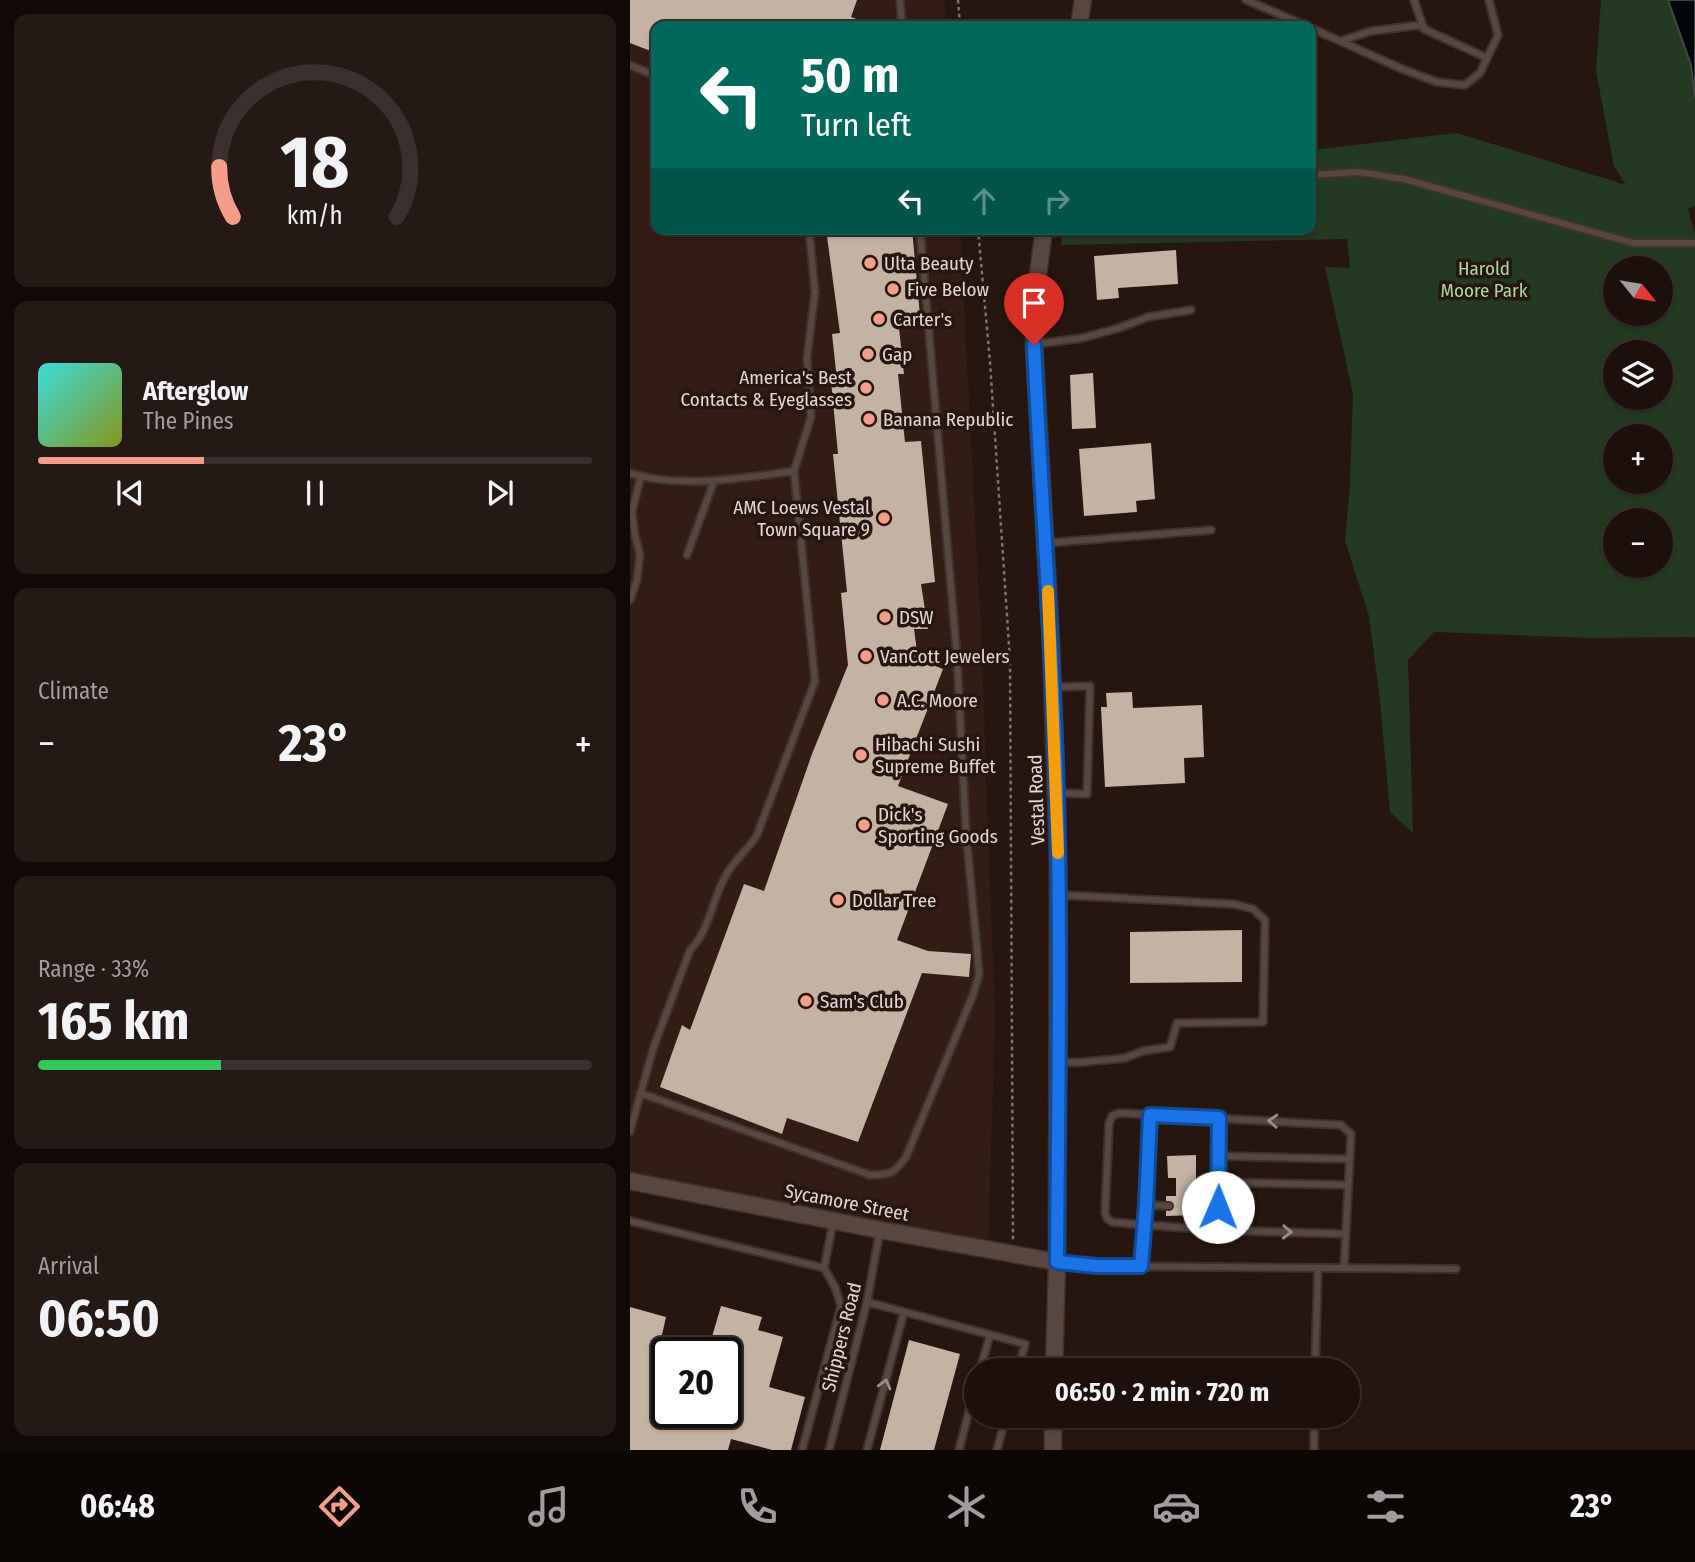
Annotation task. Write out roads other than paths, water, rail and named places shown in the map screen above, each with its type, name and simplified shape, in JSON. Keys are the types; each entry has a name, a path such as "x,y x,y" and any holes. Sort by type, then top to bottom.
{"street":[{"path":"1080,21 1083,0"},
{"name":"Vestal Road","path":"1043,235 1036,290 1034,345 1057,793 1058,1063 1054,1358"},
{"name":"Sycamore Street","path":"630,1181 1057,1262"},
{"path":"1053,1428 1053,1450"}],"lane":[{"path":"901,0 902,21"},
{"path":"1246,0 1295,21"},
{"path":"1414,0 1424,29 1487,58"},
{"path":"1316,30 1437,82 1465,85 1480,73 1499,36 1489,0"},
{"path":"1342,41 1371,31 1421,25"},
{"path":"630,65 651,74"},
{"path":"1316,175 1358,172 1404,179 1633,243 1695,243"},
{"path":"630,1132 654,1046 690,950 699,940 727,873 757,835 815,681 794,471 811,417 807,358 815,292 810,235"},
{"path":"640,1093 870,1175 886,1175 898,1169 906,1157 973,995 979,975 978,948 966,832 957,657 921,235"},
{"path":"1034,345 1082,338 1149,317 1191,310"},
{"path":"630,473 673,480 714,481 794,471"},
{"path":"630,600 637,580 640,554 632,512 641,476"},
{"path":"687,555 714,481"},
{"path":"630,525 635,535"},
{"path":"1045,543 1211,530"},
{"path":"630,572 638,574"},
{"path":"1053,687 1090,686 1087,794 1057,793"},
{"path":"1058,895 1233,904 1253,909 1265,919 1263,1022 1177,1023 1170,1047 1143,1051 1125,1058 1058,1063"},
{"path":"1141,1266 1150,1115"},
{"path":"1344,1268 1346,1234 1349,1159 1351,1134 1341,1125 1150,1115 1112,1116 1109,1124 1105,1213 1112,1222 1217,1230 1346,1234"},
{"path":"1217,1230 1219,1118"},
{"path":"1219,1156 1349,1159"},
{"path":"1218,1182 1348,1185"},
{"path":"1146,1205 1168,1206"},
{"path":"1199,1207 1218,1207"},
{"path":"802,1450 842,1306 824,1268 834,1221"},
{"path":"630,1222 824,1268"},
{"name":"Shippers Road","path":"829,1450 867,1303 880,1230"},
{"path":"1057,1262 1097,1266 1455,1269"},
{"path":"1315,1358 1318,1268"},
{"path":"867,1303 1025,1344 1021,1358"},
{"path":"867,1450 904,1312"},
{"path":"983,1358 990,1335"},
{"path":"959,1450 965,1428"},
{"path":"997,1450 1003,1428"},
{"path":"1314,1428 1314,1450"}],"place":[{"name":"Ulta Beauty","path":"870,263"},
{"name":"Five Below","path":"893,289"},
{"name":"Carter's","path":"879,319"},
{"name":"Gap","path":"868,354"},
{"name":"America's Best Contacts & Eyeglasses","path":"866,388"},
{"name":"Banana Republic","path":"869,419"},
{"name":"AMC Loews Vestal Town Square 9","path":"884,518"},
{"name":"DSW","path":"885,617"},
{"name":"VanCott Jewelers","path":"866,656"},
{"name":"A.C. Moore","path":"883,700"},
{"name":"Hibachi Sushi Supreme Buffet","path":"861,755"},
{"name":"Dick's Sporting Goods","path":"864,825"},
{"name":"Dollar Tree","path":"838,900"},
{"name":"Sam's Club","path":"806,1001"}],"park label":[{"name":"Harold Moore Park","path":"1484,279"}]}
